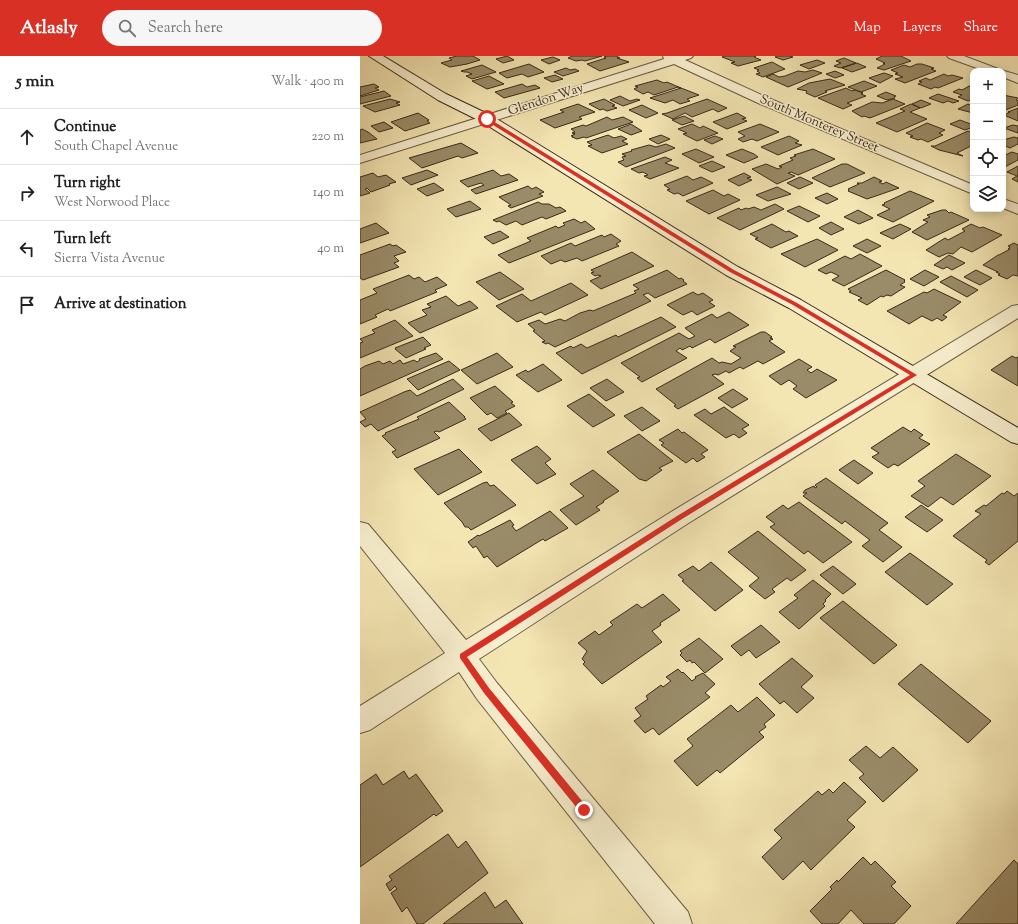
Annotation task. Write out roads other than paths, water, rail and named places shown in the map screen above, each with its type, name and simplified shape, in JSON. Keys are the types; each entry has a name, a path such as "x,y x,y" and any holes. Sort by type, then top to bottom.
{"street":[{"path":"375,56 442,96 487,119 732,271 795,304 1018,437"},
{"path":"953,56 987,68"},
{"name":"Glendon Way","path":"360,159 676,57"},
{"name":"South Monterey Street","path":"676,57 762,100 970,189"},
{"path":"1006,74 1018,78"},
{"path":"1006,204 1018,209"},
{"path":"360,721 679,518 1018,310"},
{"path":"360,530 462,656 486,691 676,924"}]}
